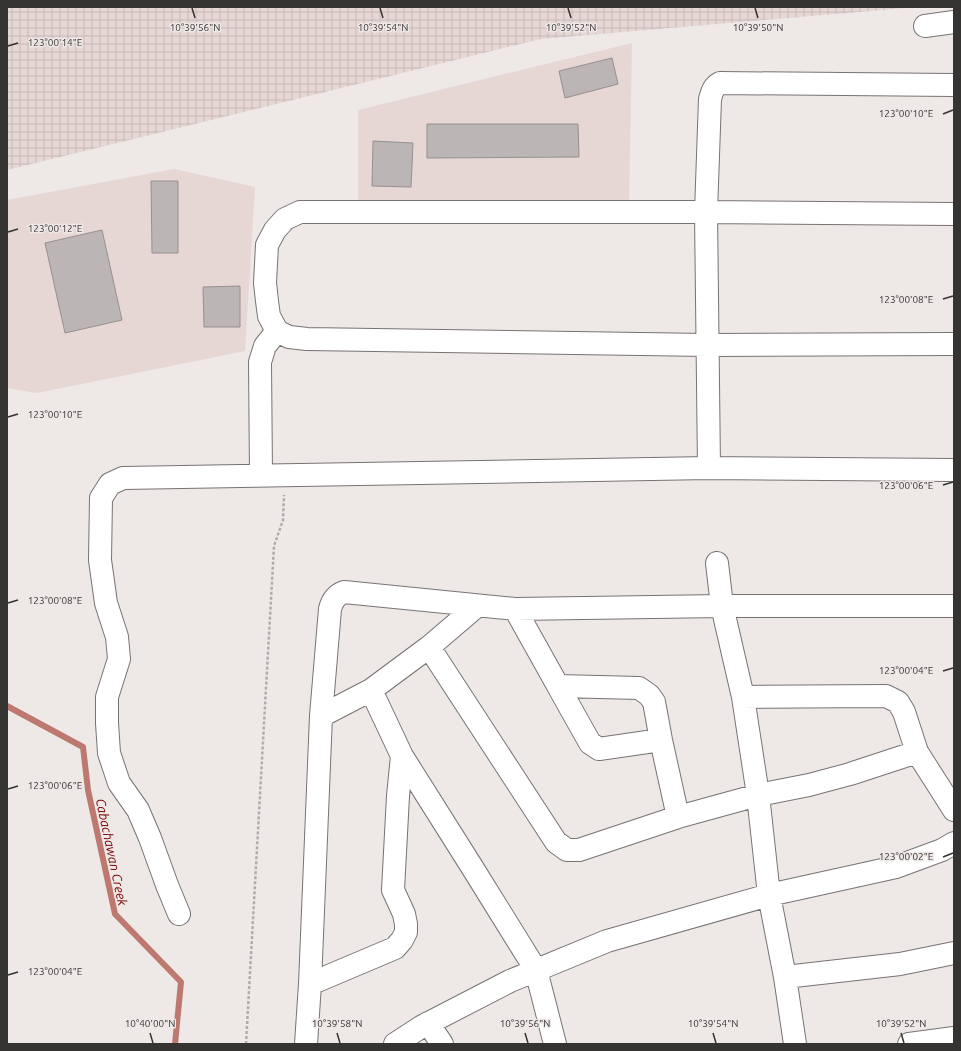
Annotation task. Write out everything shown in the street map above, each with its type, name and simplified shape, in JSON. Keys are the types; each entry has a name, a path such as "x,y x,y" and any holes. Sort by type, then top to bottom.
{"street":[{"path":"925,26 954,22"},
{"path":"709,468 706,212 710,99 712,90 720,83 954,85"},
{"path":"954,214 706,212 300,212 285,219 275,230 267,245 265,283 269,316 277,331 289,337 307,339 708,345 954,344"},
{"path":"261,475 260,362 265,346 277,331"},
{"path":"179,914 138,810 119,783 109,753 107,697 119,659 117,637 106,603 100,560 101,498 110,484 123,478 261,475 709,468 954,470"},
{"path":"717,563 722,606 743,697 758,795 769,895 785,977 795,1044"},
{"path":"306,1044 310,984 321,716 330,609 332,603 339,594 344,592 515,609 722,606 954,606"},
{"path":"321,716 371,690 429,647 477,606"},
{"path":"515,609 590,743 599,749 661,740"},
{"path":"429,647 556,842 567,850 579,850 678,817 758,795 809,785 850,774 917,752"},
{"path":"558,686 639,688 649,695 654,702 678,817"},
{"path":"371,690 402,756 536,970 554,1044"},
{"path":"743,697 886,696 898,702 904,712 917,752 954,810"},
{"path":"310,984 395,948 402,940 406,932 404,914 393,890 398,796 402,756"},
{"path":"395,1044 428,1023 510,981 607,941 769,895 896,867 942,850 954,843"},
{"path":"785,977 900,964 954,953"},
{"path":"428,1023 442,1044"},
{"path":"909,1044 954,1038"}],"path":[{"path":"246,1044 274,546 283,520 284,475"}],"shaded area":[{"path":"7,7 917,7 541,39 7,170"},
{"path":"632,43 629,203 358,203 358,110"},
{"path":"174,169 255,187 245,351 37,393 7,388 7,200"}],"building":[{"path":"612,58 618,84 565,98 559,71"},
{"path":"427,124 578,124 579,157 427,158"},
{"path":"373,141 413,143 411,187 372,186"},
{"path":"151,181 178,181 178,253 152,253"},
{"path":"102,230 122,320 65,333 45,243"},
{"path":"240,286 240,327 204,327 203,287"}],"waterway":[{"name":"Cabachawan Creek","path":"7,706 83,747 88,790 115,914 181,982 175,1044"}]}
